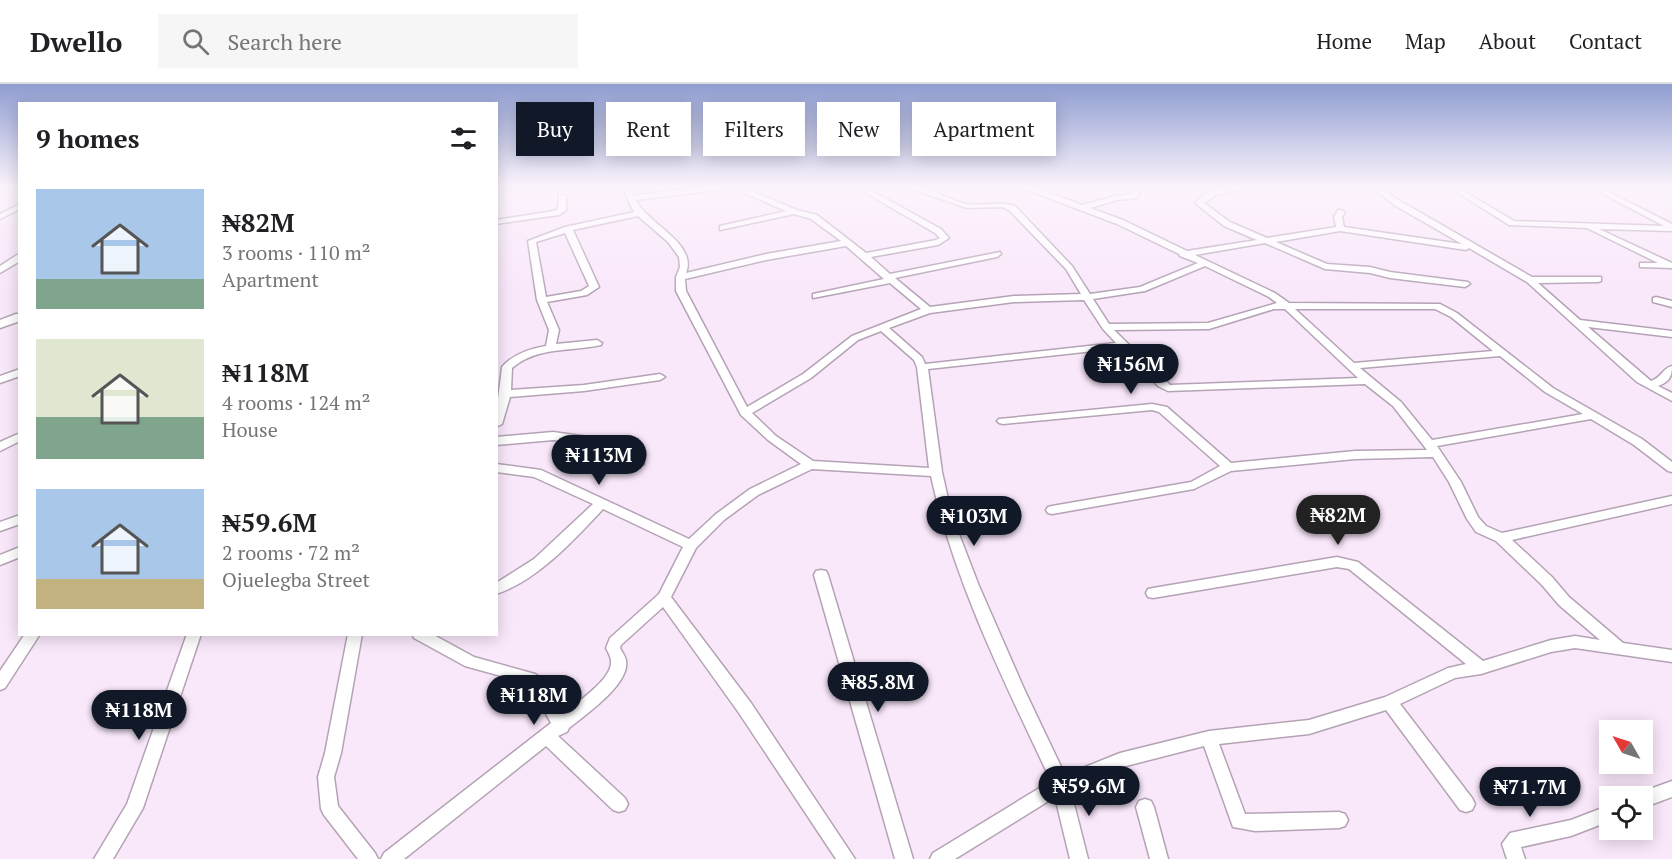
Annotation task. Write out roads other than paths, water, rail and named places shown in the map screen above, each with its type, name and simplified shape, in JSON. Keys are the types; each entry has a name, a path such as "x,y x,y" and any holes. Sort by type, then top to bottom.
{"street":[{"path":"550,349 554,330 542,300 532,241 598,222"},
{"path":"650,222 680,251 685,261 684,270 680,276 681,291 746,412 772,438 810,465"},
{"path":"723,228 749,222"},
{"path":"821,222 928,310"},
{"path":"864,256 938,242 945,238 922,222"},
{"path":"1025,222 1069,268 1106,327 1168,388 1367,381"},
{"path":"1120,222 1203,264 1272,295 1287,306 1367,381 1397,404 1455,482 1473,519 1481,528 1501,538 1547,581 1564,601 1619,647"},
{"path":"1225,222 1316,263 1336,268 1370,270 1390,275 1465,284"},
{"path":"1339,222 1340,229"},
{"path":"1430,222 1530,280 1649,385 1672,398"},
{"path":"1511,222 1672,228"},
{"path":"1586,225 1672,266"},
{"path":"542,300 584,293 594,287 568,229"},
{"path":"1183,254 1340,229 1475,249"},
{"path":"680,276 766,257 847,243"},
{"path":"816,296 997,254"},
{"path":"0,270 18,258"},
{"path":"746,412 807,376 855,338 928,310 1014,299 1088,297 1142,289 1203,264"},
{"path":"1643,265 1672,266"},
{"path":"1530,280 1598,279"},
{"path":"1656,300 1672,304"},
{"path":"1106,327 1209,326 1273,306 1437,306 1454,315 1549,390 1638,442 1672,468"},
{"path":"0,324 18,318"},
{"path":"1579,323 1672,334"},
{"path":"883,328 918,359 922,367 936,472 946,516 972,586 1017,691 1061,784 1079,859"},
{"path":"498,417 505,394 502,367 522,355 597,343"},
{"path":"922,367 995,357 1123,345"},
{"path":"1352,366 1500,353"},
{"path":"1649,385 1662,381 1672,369"},
{"path":"0,380 18,373"},
{"path":"505,394 584,388 660,377"},
{"path":"1003,421 1152,407 1163,409 1228,467"},
{"path":"1052,510 1194,485 1228,467 1432,449 1592,416"},
{"path":"498,441 553,436 584,440 638,465"},
{"path":"0,447 18,437"},
{"path":"390,859 554,732 609,685 618,672 619,660 614,648 615,642 664,598 691,545 720,517 754,492 810,465 936,472"},
{"path":"498,468 537,473 691,545"},
{"path":"1501,538 1672,500"},
{"path":"498,588 541,561 602,504"},
{"path":"0,527 18,520"},
{"path":"0,560 18,553"},
{"path":"1153,593 1337,562 1345,563 1353,565 1369,577 1481,668"},
{"path":"820,575 904,859"},
{"path":"664,598 745,708 846,859"},
{"path":"0,684 32,636"},
{"path":"103,859 134,808 193,636"},
{"path":"355,636 333,753 326,777 330,809 369,859"},
{"path":"423,636 470,662 530,678 536,682 554,732 619,804"},
{"path":"939,859 1061,784 1120,760 1209,738 1309,727 1389,702 1453,672 1481,668 1551,646 1575,642 1672,656"},
{"path":"1389,702 1466,804"},
{"path":"1209,738 1239,821 1255,823 1339,820"},
{"path":"1653,796 1672,789"},
{"path":"1145,807 1159,859"},
{"path":"1516,859 1511,844 1516,839 1570,828 1599,817"}]}
